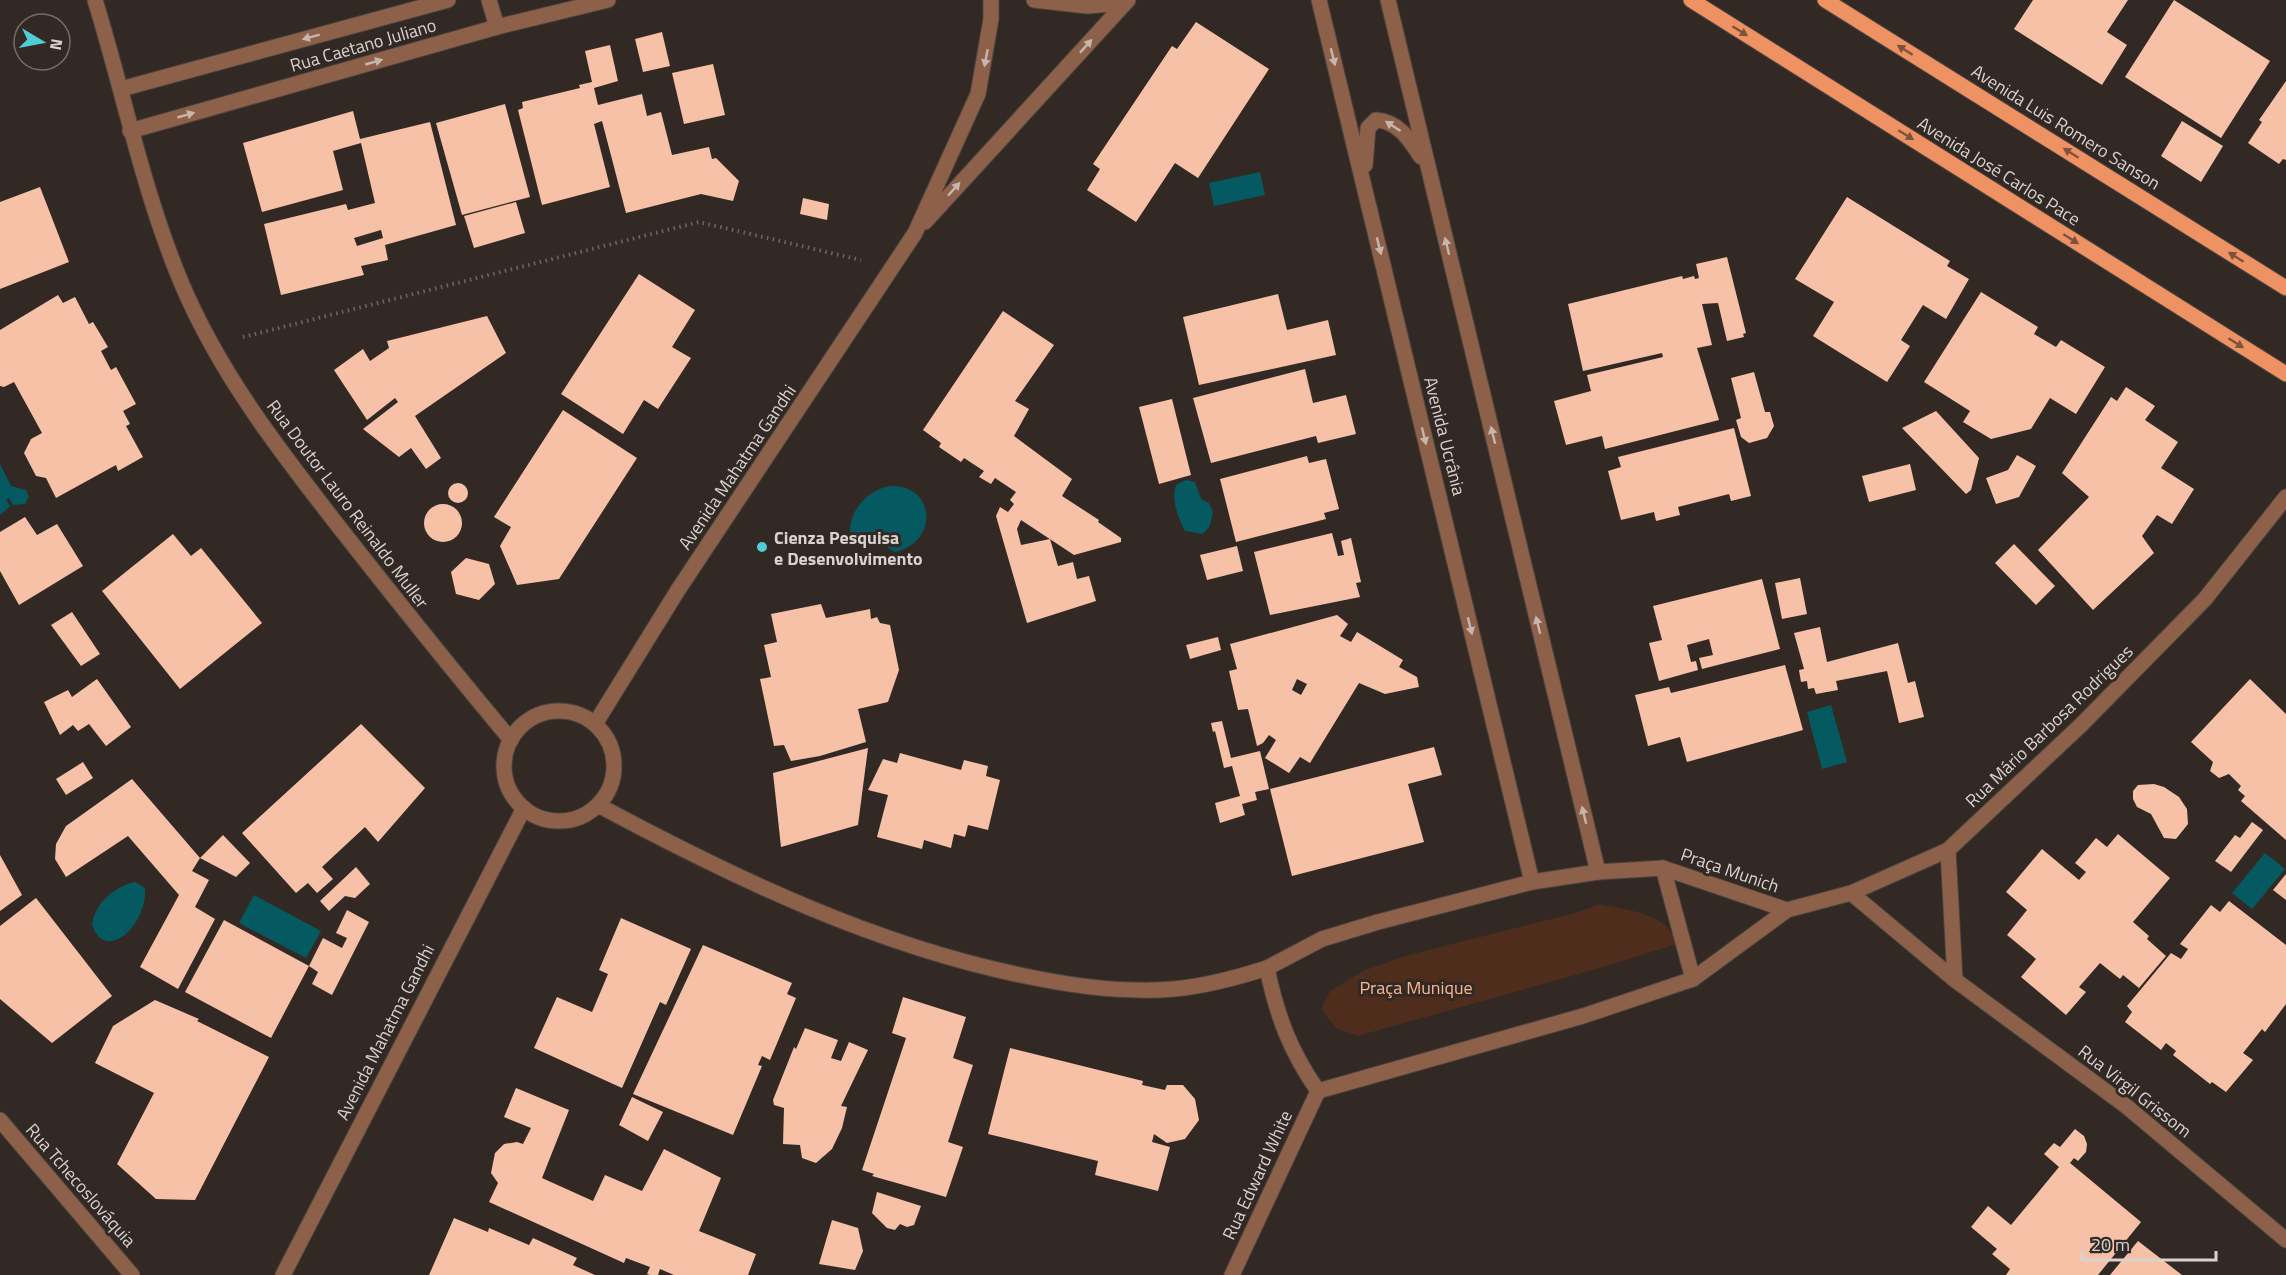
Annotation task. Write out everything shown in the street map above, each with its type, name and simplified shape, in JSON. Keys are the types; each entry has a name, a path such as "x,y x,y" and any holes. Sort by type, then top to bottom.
{"main road":[{"name":"Avenida José Carlos Pace","path":"1691,0 2286,374"},
{"name":"Avenida Luis Romero Sanson","path":"1825,0 2286,288"}],"street":[{"name":"Rua Doutor Lauro Reinaldo Muller","path":"95,0 121,89 130,131 181,282 213,345 269,438 413,622 511,740"},
{"name":"Rua Caetano Juliano","path":"121,89 448,0"},
{"path":"489,0 497,27"},
{"name":"Rua Caetano Juliano","path":"130,131 497,27 608,0"},
{"name":"Avenida Mahatma Gandhi","path":"595,724 678,590 915,233 978,94 988,42 991,0"},
{"path":"1034,0 1087,6 1126,2"},
{"name":"Avenida Ucrânia","path":"1319,0 1532,882"},
{"path":"1388,0 1598,872"},
{"name":"Avenida Mahatma Gandhi","path":"915,233 1126,2"},
{"path":"1366,193 1364,150 1368,128 1376,120 1386,120 1408,136 1429,170"},
{"name":"Rua Mário Barbosa Rodrigues","path":"1787,910 1851,893 1948,850 2081,725 2205,599 2286,497"},
{"path":"556,711 570,712 595,724 610,744 614,770 612,783 598,805 588,813 562,821 536,816 524,808 511,792 505,772 511,740 530,720 556,711"},
{"path":"598,805 673,845 793,900 934,955 1070,985 1132,991 1210,985 1267,968 1278,1017 1296,1055 1318,1091"},
{"name":"Avenida Mahatma Gandhi","path":"284,1275 524,808"},
{"path":"1948,850 1955,980"},
{"path":"1663,868 1693,978"},
{"name":"Praça Munich","path":"1267,968 1322,939 1378,922 1532,882 1598,872 1663,868 1787,910"},
{"name":"Rua Virgil Grissom","path":"1851,893 1955,980 2126,1106 2286,1240"},
{"name":"Praça Munich","path":"1318,1091 1584,1016 1693,978 1787,910"},
{"name":"Rua Edward White","path":"1232,1275 1318,1091"},
{"name":"Rua Tchecoslováquia","path":"0,1120 132,1275"}],"path":[{"path":"213,345 699,222 893,268"}],"green space":[{"name":"Praça Munique","path":"1600,904 1634,911 1656,919 1672,933 1677,944 1358,1036 1336,1028 1321,1009 1330,991 1363,971 1405,956 1576,913"}],"water":[{"path":"1260,172 1265,195 1214,206 1209,183"},
{"path":"0,464 11,486 26,490 29,497 25,504 13,505 9,498 6,500 10,506 0,515"},
{"path":"1186,480 1195,482 1201,499 1209,503 1213,512 1210,526 1203,534 1185,531 1178,514 1175,489 1177,484"},
{"path":"891,486 906,488 917,494 924,504 925,526 919,537 909,546 895,552 879,540 862,544 851,540 851,521 859,505 873,492"},
{"path":"1831,705 1847,762 1822,769 1807,712"},
{"path":"2265,853 2285,869 2252,909 2232,893"},
{"path":"135,882 145,888 140,915 124,935 115,940 106,941 98,936 92,924 97,909 113,892"},
{"path":"254,895 321,931 306,958 239,923"}],"building":[{"path":"2033,0 2128,0 2107,32 2127,45 2102,85 2014,29"},
{"path":"2174,0 2270,61 2221,138 2125,77"},
{"path":"1196,22 1269,69 1198,178 1175,163 1136,222 1087,190 1100,169 1093,164 1172,46 1177,49"},
{"path":"662,32 670,66 643,72 635,39"},
{"path":"610,45 618,81 594,88 598,105 642,94 647,116 661,112 672,155 709,147 712,159 716,158 739,181 733,201 701,194 626,213 602,121 594,124 610,187 542,205 518,110 523,108 522,102 580,88 579,85 592,82 585,51"},
{"path":"713,64 725,115 684,124 672,73"},
{"path":"2286,81 2286,160 2283,159 2279,164 2248,143 2262,122 2259,120"},
{"path":"505,104 530,197 462,215 436,123"},
{"path":"353,111 360,139 430,122 456,225 385,245 388,260 361,266 364,275 281,295 264,224 346,204 348,210 375,203 361,143 333,151 343,190 262,212 243,143","holes":["381,230 383,238 357,246 354,238"]},
{"path":"2182,121 2223,146 2201,182 2161,156"},
{"path":"40,187 69,262 0,289 0,202"},
{"path":"1847,197 1950,261 1947,266 1969,279 1946,319 1923,305 1901,340 1910,346 1887,382 1813,336 1834,302 1795,279"},
{"path":"803,198 829,204 827,220 800,214"},
{"path":"516,202 525,233 474,248 464,216"},
{"path":"1727,257 1746,333 1743,334 1744,337 1727,341 1718,303 1702,304 1712,345 1697,348 1719,420 1605,449 1602,436 1566,445 1554,401 1591,391 1587,375 1663,357 1662,353 1583,371 1568,304 1682,276 1683,279 1694,276 1695,279 1699,278 1696,264"},
{"path":"639,274 695,310 672,347 691,358 658,409 644,400 623,434 561,394"},
{"path":"1981,292 2038,327 2034,334 2056,347 2061,340 2105,367 2076,414 2050,398 2031,429 1991,439 1963,422 1970,411 1924,382"},
{"path":"1278,294 1287,330 1328,320 1336,355 1199,385 1183,317"},
{"path":"58,295 63,303 75,297 89,324 93,322 108,347 101,351 111,370 116,367 136,404 123,411 130,424 126,426 143,457 118,471 116,465 56,498 46,478 36,476 24,453 31,439 42,433 14,382 4,387 0,386 0,330"},
{"path":"1003,311 1054,345 1015,401 1029,409 1014,436 1072,479 1062,496 1099,520 1098,522 1121,538 1121,542 1074,555 1050,539 1058,566 1073,562 1077,579 1089,576 1096,601 1027,623 996,516 1000,507 1008,512 1014,504 1010,500 1016,492 995,478 991,484 979,477 984,471 964,458 961,462 939,447 941,443 923,430","holes":["1021,520 1050,539 1021,545 1017,529"]},
{"path":"487,316 506,353 415,416 441,458 426,469 411,448 399,457 363,429 398,402 395,398 367,420 334,370 363,349 370,361 389,348 387,341"},
{"path":"1305,369 1313,403 1346,395 1356,434 1318,443 1316,436 1211,463 1193,398"},
{"path":"1754,372 1765,412 1770,412 1774,426 1767,438 1749,443 1741,437 1736,420 1741,418 1731,378"},
{"path":"2126,387 2155,406 2145,420 2178,442 2161,468 2194,489 2172,524 2157,515 2142,536 2154,553 2093,610 2038,550 2089,497 2062,473 2111,397 2117,401"},
{"path":"1172,399 1191,475 1159,484 1139,407"},
{"path":"563,410 637,458 559,579 517,585 500,546 511,527 494,517"},
{"path":"1936,411 1979,458 1971,490 1966,494 1902,428"},
{"path":"1734,428 1751,496 1731,501 1729,494 1678,507 1680,515 1656,521 1654,512 1621,520 1608,471 1621,467 1618,457"},
{"path":"2017,455 2036,466 2019,497 1996,504 1986,478 2008,470"},
{"path":"1307,456 1309,463 1326,459 1339,509 1324,513 1326,519 1236,542 1220,479"},
{"path":"1910,464 1916,490 1869,502 1862,476"},
{"path":"458,483 465,486 468,493 465,500 458,503 451,500 448,493 451,486"},
{"path":"443,504 450,505 456,510 461,516 461,530 456,536 450,541 443,542 436,541 430,536 425,530 424,523 425,516 430,510 436,505"},
{"path":"25,517 37,535 57,524 83,566 19,605 0,571 0,532"},
{"path":"1332,533 1338,556 1344,555 1341,541 1351,538 1361,582 1356,583 1360,597 1270,615 1254,552"},
{"path":"173,534 191,556 201,548 262,623 180,689 102,591"},
{"path":"2014,544 2055,586 2036,605 1995,563"},
{"path":"1237,546 1243,571 1207,580 1200,555"},
{"path":"466,558 489,564 495,584 479,600 456,594 451,572"},
{"path":"1800,578 1807,614 1782,619 1775,583"},
{"path":"1762,579 1780,649 1702,669 1699,658 1713,655 1709,639 1687,645 1691,662 1696,661 1698,670 1659,681 1649,643 1662,640 1653,606"},
{"path":"821,604 826,618 870,609 871,619 877,617 880,623 890,625 899,670 888,702 858,709 866,742 820,756 791,761 784,745 774,746 760,679 771,677 764,645 777,642 771,614"},
{"path":"72,612 100,654 81,666 51,625"},
{"path":"1337,615 1348,624 1340,636 1351,642 1357,632 1403,660 1399,667 1417,677 1419,687 1385,694 1359,683 1310,763 1300,757 1289,773 1265,758 1276,740 1269,735 1263,743 1257,746 1248,709 1238,710 1229,671 1237,669 1230,644","holes":["1297,679 1307,684 1301,695 1292,690"]},
{"path":"1820,627 1827,662 1898,643 1908,683 1915,681 1924,717 1899,723 1887,671 1836,681 1838,690 1816,694 1814,688 1808,689 1807,681 1801,682 1799,670 1804,669 1794,633"},
{"path":"1218,637 1221,650 1190,659 1186,645"},
{"path":"1785,665 1803,730 1687,762 1680,737 1648,746 1635,695 1669,687 1671,693"},
{"path":"97,679 131,727 106,746 89,724 78,731 73,725 60,735 44,702 68,690 72,697"},
{"path":"2250,679 2286,714 2286,840 2241,801 2245,796 2238,790 2241,786 2229,774 2219,778 2210,771 2213,762 2191,742"},
{"path":"1222,721 1231,758 1260,751 1269,789 1255,792 1257,800 1242,804 1245,815 1220,823 1215,803 1240,796 1232,766 1224,768 1215,731 1213,732 1211,723"},
{"path":"361,724 425,788 378,842 365,827 322,867 333,879 317,893 308,883 296,893 242,833"},
{"path":"1434,747 1442,775 1408,784 1424,842 1292,876 1270,789"},
{"path":"868,748 858,825 781,847 773,773"},
{"path":"900,753 961,770 964,760 988,766 986,776 1000,780 988,830 968,825 965,837 954,834 951,848 924,840 922,849 877,837 888,795 868,790 883,759 897,763"},
{"path":"83,762 93,778 66,795 56,779"},
{"path":"132,779 200,858 192,871 209,880 195,907 215,919 178,989 140,967 179,895 128,836 66,877 55,859 56,844 66,826"},
{"path":"2154,784 2164,787 2179,797 2187,809 2188,824 2176,839 2164,838 2151,814 2137,807 2133,799 2133,791 2138,785"},
{"path":"2252,822 2263,830 2231,872 2215,861 2235,835 2240,838"},
{"path":"2118,834 2170,878 2133,922 2166,956 2139,988 2123,975 2120,979 2100,963 2079,987 2086,992 2066,1015 2021,977 2036,959 2007,935 2027,910 2006,892 2042,849 2079,880 2086,872 2075,863 2096,838 2107,847"},
{"path":"223,835 250,863 236,877 200,858"},
{"path":"0,855 22,895 0,911"},
{"path":"356,867 370,884 355,898 345,896 329,911 320,901"},
{"path":"2286,874 2286,900 2273,890"},
{"path":"36,898 112,996 52,1043 0,999 0,926"},
{"path":"2229,901 2286,945 2286,1004 2265,1032 2262,1029 2243,1053 2253,1060 2226,1092 2212,1082 2210,1084 2173,1055 2176,1051 2166,1043 2161,1050 2125,1022 2132,1012 2127,1006 2171,953 2181,959 2188,949 2180,944 2211,905 2220,912"},
{"path":"347,910 369,922 332,995 312,984 318,972 309,966 323,938 342,948 347,938 336,933"},
{"path":"621,918 691,949 666,1005 660,1002 622,1088 534,1048 557,997 592,1012 608,974 599,970"},
{"path":"224,920 309,966 271,1038 185,992"},
{"path":"703,945 792,983 787,994 796,998 770,1060 762,1056 758,1065 762,1066 733,1135 633,1094"},
{"path":"903,997 966,1017 953,1058 973,1065 948,1142 963,1147 946,1197 872,1176 874,1174 862,1170 906,1038 892,1033"},
{"path":"155,1000 199,1019 197,1021 269,1057 195,1200 156,1199 117,1164 154,1093 95,1063 113,1026"},
{"path":"805,1028 838,1040 831,1058 841,1061 849,1042 868,1050 841,1106 847,1107 842,1128 832,1149 816,1163 802,1158 800,1145 783,1144 784,1108 774,1105 773,1100 794,1047 796,1049"},
{"path":"1010,1048 1143,1081 1142,1085 1165,1090 1167,1085 1183,1085 1195,1099 1199,1120 1185,1139 1167,1143 1154,1134 1152,1142 1170,1147 1158,1191 1095,1175 1098,1161 988,1134"},
{"path":"516,1088 569,1110 542,1178 593,1201 605,1175 642,1191 664,1149 721,1178 699,1231 756,1254 748,1275 674,1275 660,1269 658,1275 650,1275 647,1274 650,1267 626,1258 624,1263 489,1202 498,1183 491,1173 495,1153 504,1144 517,1142 523,1144 531,1128 504,1117"},
{"path":"632,1097 663,1112 648,1141 619,1125"},
{"path":"2075,1129 2084,1136 2087,1144 2086,1152 2078,1161 2074,1158 2070,1163 2141,1222 2098,1275 2006,1275 2010,1269 1992,1254 1997,1249 1971,1227 1988,1206 2011,1225 2059,1167 2044,1154 2054,1143 2060,1147"},
{"path":"877,1192 921,1206 914,1225 907,1227 900,1224 895,1230 887,1228 872,1213"},
{"path":"454,1218 488,1232 489,1228 529,1245 533,1238 577,1258 573,1265 595,1275 429,1275"},
{"path":"832,1220 858,1228 863,1251 855,1270 819,1264"},
{"path":"2138,1241 2182,1275 2110,1275"}],"place":[{"name":"Cienza Pesquisa e Desenvolvimento","path":"762,547"}]}
